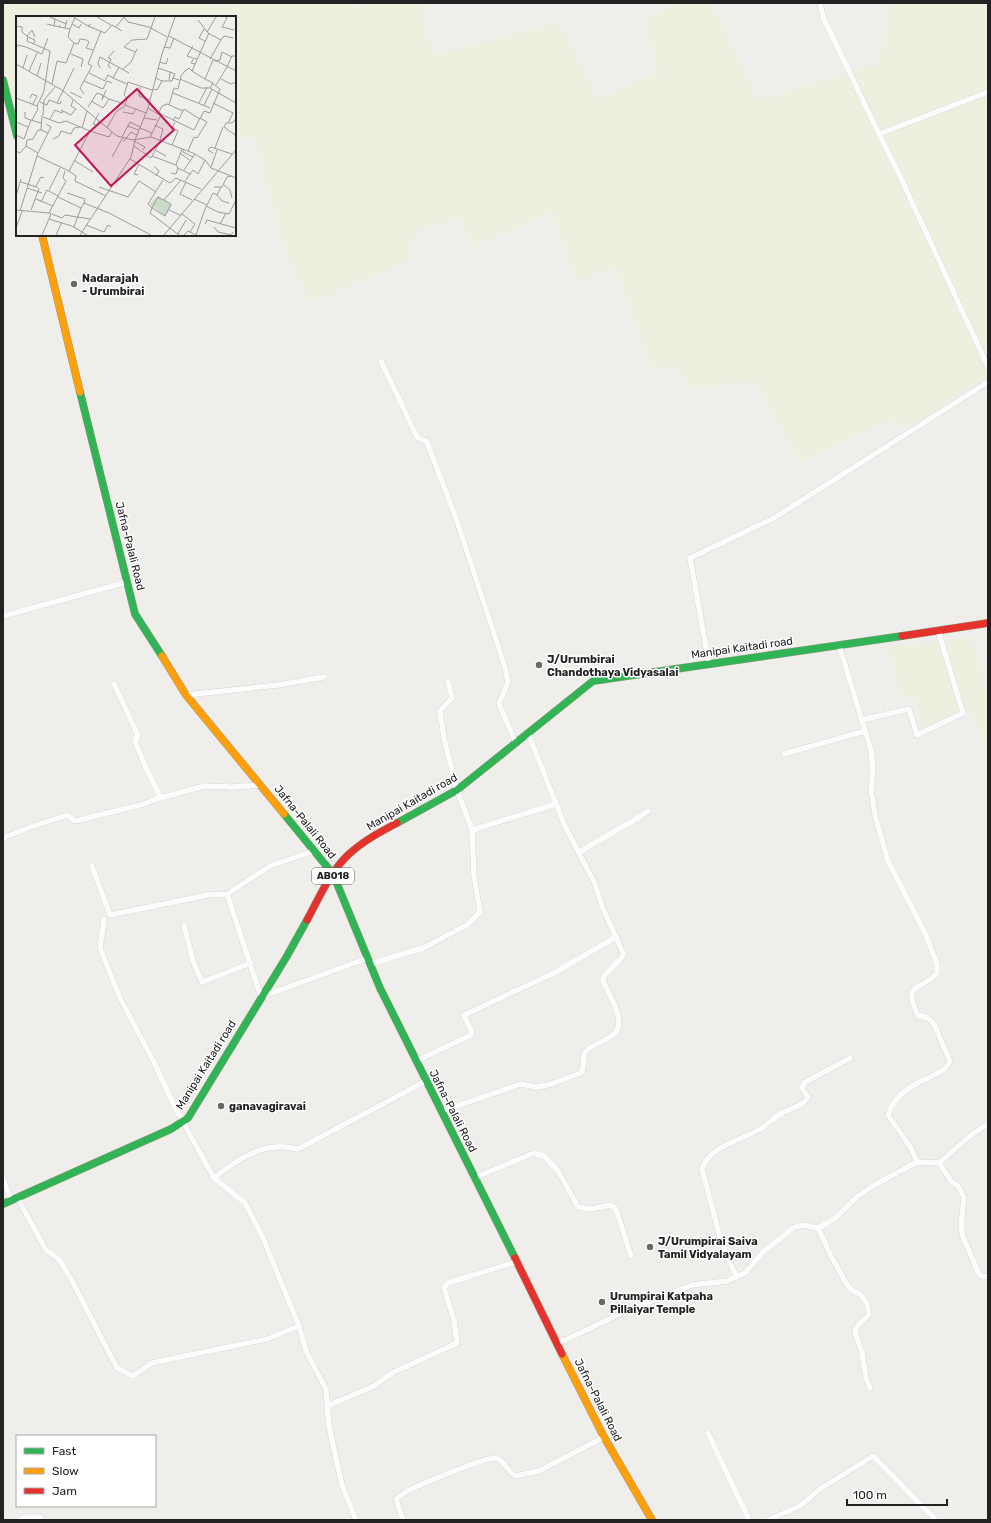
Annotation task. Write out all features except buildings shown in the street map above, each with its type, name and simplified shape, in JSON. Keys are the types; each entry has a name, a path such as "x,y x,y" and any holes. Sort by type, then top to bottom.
{"main road":[{"path":"3,80 16,132"},
{"name":"Jafna-Palali Road","path":"42,236 135,614 186,695 261,785 332,874 380,988 474,1178 604,1437 652,1520"},
{"name":"Manipai Kaitadi road","path":"3,1204 172,1129 184,1122 188,1118 286,956 332,874 347,856 361,844 457,790 593,682 988,623"}],"street":[{"path":"820,3 823,17 878,134 899,174 988,367"},
{"path":"878,134 988,92"},
{"path":"381,361 417,437 427,442 451,503 504,664 508,682 499,704 516,743"},
{"path":"708,664 690,558 774,518 988,382"},
{"path":"3,616 128,582"},
{"path":"861,720 909,709 916,735 963,713 938,630"},
{"path":"839,645 872,757 873,769 871,790 875,815 888,861 926,935 938,964 937,973 932,980 917,986 912,993 912,1003 918,1015 928,1018 934,1024 950,1061 948,1066 942,1071 913,1085 899,1096 890,1107 888,1115 911,1148 917,1162"},
{"path":"186,695 278,685 324,677"},
{"path":"227,894 261,997 369,961 424,948 468,925 480,912 474,876 472,830 457,790 444,738 440,711 452,698 448,682"},
{"path":"114,684 138,735 135,741 161,798"},
{"path":"784,754 865,731"},
{"path":"442,1111 521,1084 536,1087 548,1085 581,1073 584,1069 584,1056 586,1051 615,1034 619,1026 619,1016 603,981 603,977 623,956 623,953 602,906 595,884 564,824 528,733"},
{"path":"3,838 30,827 68,815 75,821 112,813 205,786 232,787 261,785"},
{"path":"472,830 556,804"},
{"path":"579,852 648,811"},
{"path":"92,866 110,915 208,895 227,894 272,865 314,851"},
{"path":"104,919 100,948 120,998 155,1064 177,1112 184,1122 214,1178 246,1203 263,1238 299,1326 306,1351 326,1389 329,1426 342,1485 356,1520"},
{"path":"184,925 193,961 202,982 250,963"},
{"path":"416,1060 471,1034 472,1032 464,1015 554,973 616,937"},
{"path":"736,1276 721,1241 702,1169 704,1164 708,1158 733,1141 761,1128 781,1113 805,1102 808,1097 802,1088 804,1083 850,1058"},
{"path":"214,1178 233,1164 255,1152 276,1147 298,1149 426,1081"},
{"path":"557,1344 624,1312 692,1285 727,1281 744,1273 762,1252 793,1228 802,1225 818,1228 834,1219 858,1196 876,1184 917,1162 939,1163 971,1135 986,1125 988,1126"},
{"path":"474,1178 534,1153 544,1156 558,1171 578,1207 590,1209 611,1205 616,1209 632,1256"},
{"path":"939,1163 951,1181 958,1186 964,1197 961,1226 963,1237 979,1274 983,1277 988,1276"},
{"path":"3,1178 46,1250 59,1259 118,1368 133,1376 152,1363 267,1338 299,1326"},
{"path":"818,1228 831,1256 850,1288 861,1294 867,1304 869,1316 858,1325 855,1333 862,1352 866,1378 870,1388"},
{"path":"327,1406 374,1386 392,1373 457,1343 454,1320 444,1288 448,1283 516,1262"},
{"path":"708,1432 749,1520"},
{"path":"403,1520 396,1499 407,1491 477,1462 496,1458 504,1462 509,1472 515,1476 527,1474 538,1471 604,1437"},
{"path":"768,1520 800,1506 820,1489 873,1456 936,1520"},
{"path":"20,1520 26,1517 40,1517 41,1520"}],"green space":[{"path":"3,3 210,3 221,8 233,3 347,3 359,9 375,3 419,3 434,55 559,23 597,99 659,73 645,19 678,3 712,3 757,101 879,63 893,3 988,3 988,376 907,427 890,419 801,461 755,380 690,389 678,366 653,368 616,267 578,281 552,211 475,246 460,217 413,232 412,259 311,302 286,251 255,135 236,141 236,16 16,16 16,104 3,110"},
{"path":"971,637 988,692 988,749 969,709 923,726 915,697 900,693 890,647"}],"traffic: fast":[{"path":"3,80 16,132"},
{"path":"80,392 135,614 162,656"},
{"path":"397,823 457,790 593,681 902,636"},
{"path":"284,814 333,874 380,988 515,1258"},
{"path":"3,1204 171,1129 188,1118 287,956 307,920"}],"traffic: slow":[{"path":"42,236 80,392"},
{"path":"162,656 186,695 284,814"},
{"path":"562,1354 604,1437 652,1520"}],"traffic: jam":[{"path":"902,636 988,623"},
{"path":"307,920 325,886 336,869 348,855 378,833 397,823"},
{"path":"515,1258 562,1354"}],"place":[{"name":"Nadarajah - Urumbirai","path":"74,284"},
{"name":"J/Urumbirai Chandothaya Vidyasalai","path":"539,665"},
{"name":"ganavagiravai","path":"221,1106"},
{"name":"J/Urumpirai Saiva Tamil Vidyalayam","path":"650,1247"},
{"name":"Urumpirai Katpaha Pillaiyar Temple","path":"602,1302"}]}
